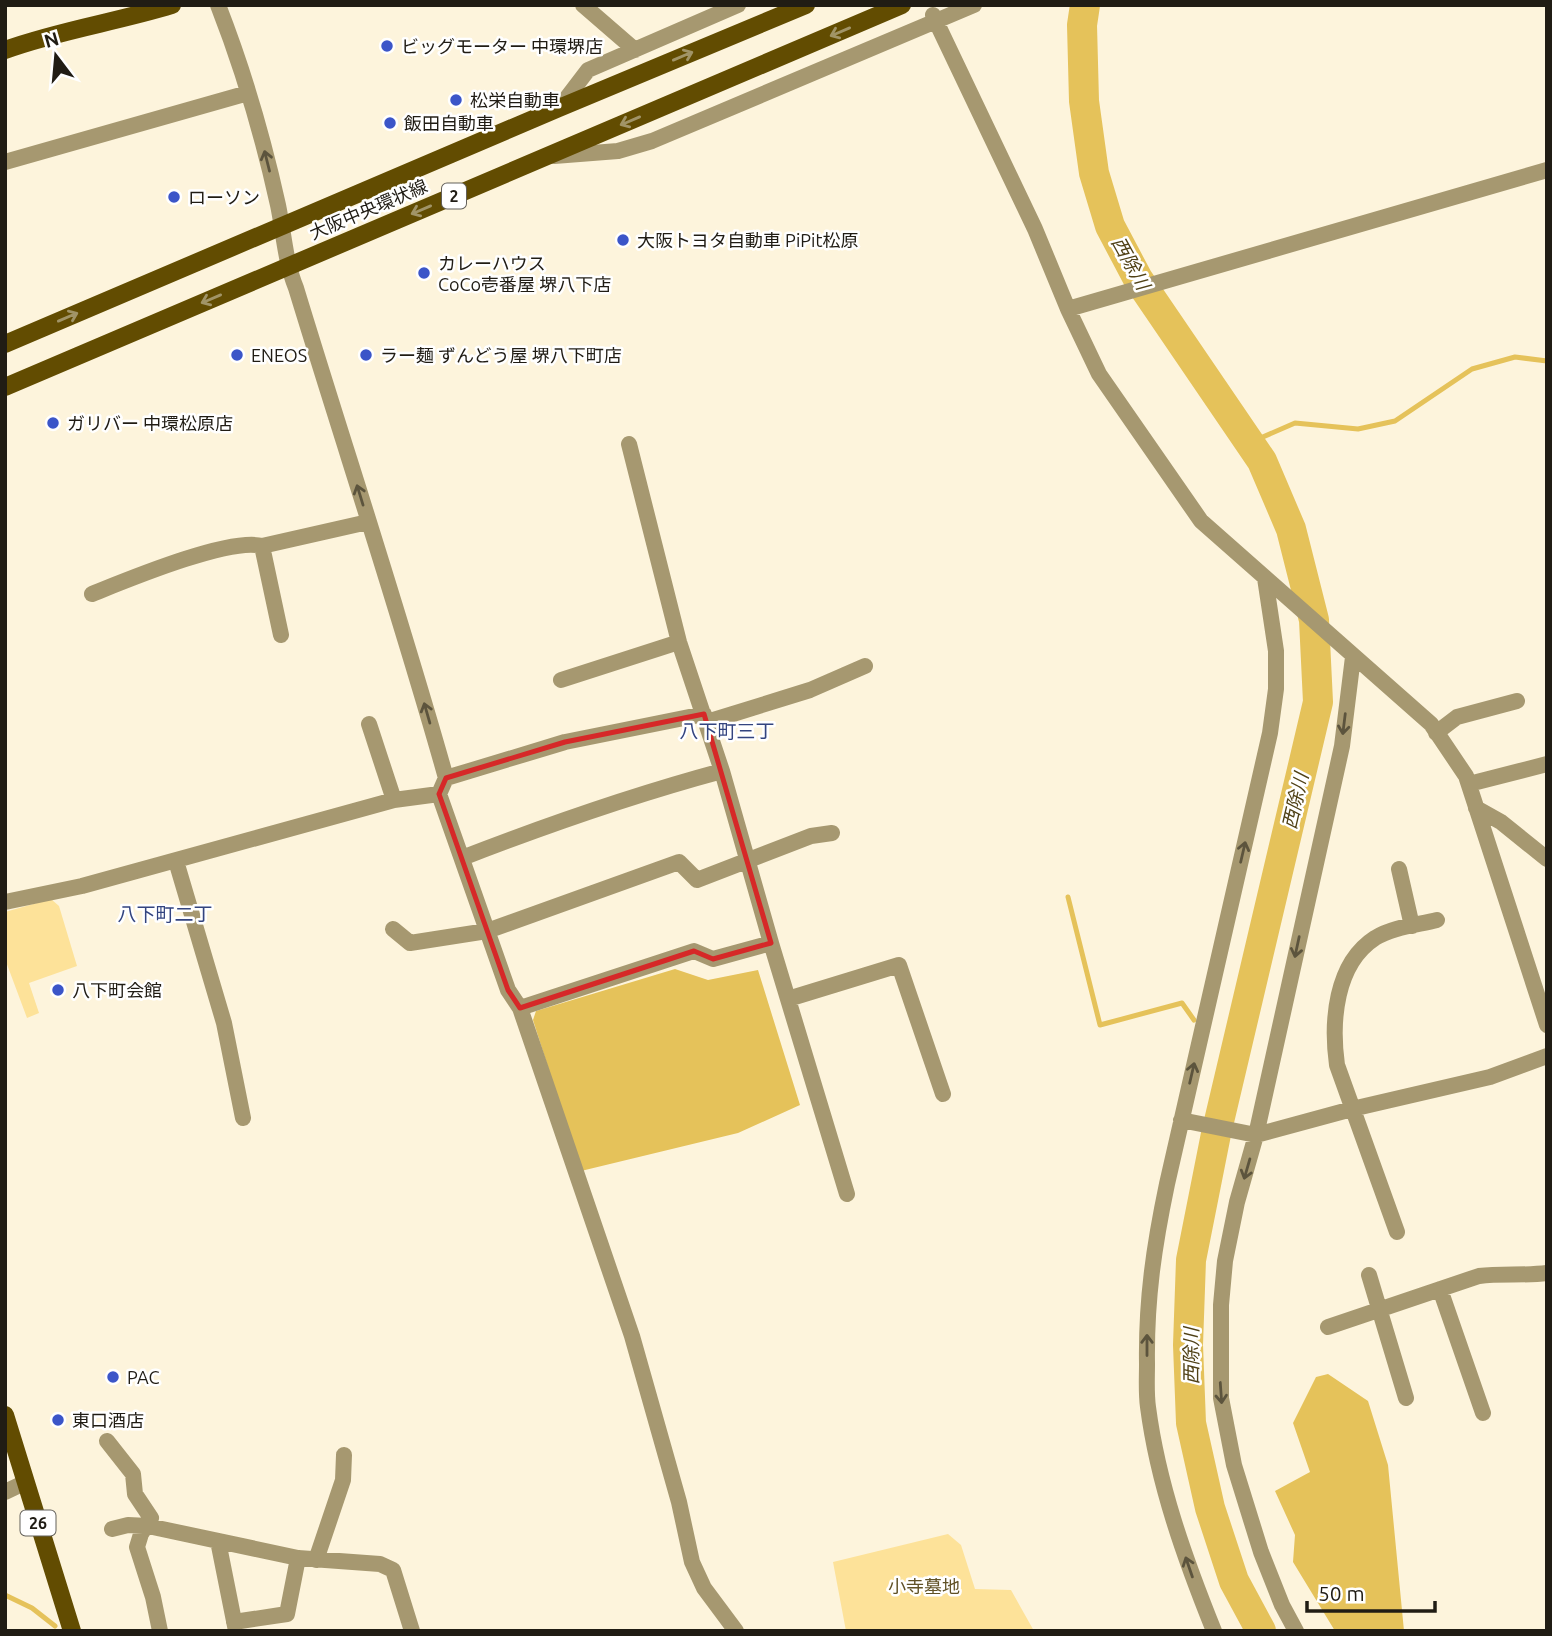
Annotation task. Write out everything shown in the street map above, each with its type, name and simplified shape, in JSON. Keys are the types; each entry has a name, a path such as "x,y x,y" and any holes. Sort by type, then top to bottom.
{"main road":[{"path":"5,50 44,36 132,17 172,5"},
{"name":"大阪中央環状線","path":"5,344 806,5"},
{"name":"大阪中央環状線","path":"5,387 902,5"},
{"name":"26","path":"5,1415 72,1631"}],"street":[{"path":"218,5 263,145 282,227 287,266 406,637 446,778 439,794 508,990 520,1008 632,1336 679,1502 692,1562 704,1588 736,1631"},
{"path":"583,5 635,50"},
{"path":"559,108 589,70 738,5"},
{"path":"547,156 618,151 652,141 934,19 974,5"},
{"path":"934,19 1035,229 1068,309 1099,374 1200,521 1431,724 1466,776 1547,1025"},
{"path":"5,162 247,93"},
{"path":"1068,309 1547,170"},
{"path":"629,444 679,642 722,771 847,1194"},
{"path":"92,594 139,575 232,546 250,543 262,546 368,522"},
{"path":"262,546 281,635"},
{"path":"1214,1631 1177,1531 1163,1482 1148,1406 1148,1300 1153,1250 1186,1122 1270,733 1276,689 1276,652 1265,578"},
{"path":"561,680 679,642"},
{"path":"1296,1631 1246,1510 1220,1398 1220,1315 1225,1261 1251,1135 1342,746 1351,654"},
{"path":"446,778 565,742 705,718 810,690 865,666"},
{"path":"1436,733 1457,717 1517,701"},
{"path":"369,724 394,800"},
{"path":"1469,784 1547,764"},
{"path":"462,858 650,790 722,771"},
{"path":"5,902 82,886 394,800 439,794"},
{"path":"1476,808 1500,822 1547,859"},
{"path":"393,929 410,943 487,931 679,862 697,880 811,836 832,833"},
{"path":"176,860 225,1023 243,1118"},
{"path":"1399,869 1412,926"},
{"path":"1397,1232 1337,1065 1335,1016 1350,963 1370,943 1376,938 1437,920"},
{"path":"520,1008 694,951 713,959 771,943"},
{"path":"788,999 900,965 943,1094"},
{"path":"1186,1122 1251,1135 1489,1077 1547,1056"},
{"path":"1328,1326 1479,1276 1547,1273"},
{"path":"1369,1275 1406,1398"},
{"path":"1440,1289 1483,1413"},
{"path":"107,1441 133,1474 135,1494 151,1518 137,1547 153,1597 160,1631"},
{"path":"316,1560 343,1480 344,1455"},
{"path":"5,1492 26,1482"},
{"path":"113,1528 128,1525 148,1526 298,1558 380,1564 393,1570 412,1631"},
{"path":"218,1541 235,1627 287,1614 298,1558"}],"highlighted area":[{"path":"704,714 771,943 713,959 694,951 520,1008 508,990 439,794 446,778 565,742"}],"green space":[{"path":"51,899 59,906 77,966 29,983 39,1013 27,1018 5,959 5,912"},
{"name":"小寺墓地","path":"948,1534 961,1545 975,1589 1011,1590 1034,1631 846,1631 833,1562"}],"shaded area":[{"path":"675,969 708,980 758,970 800,1105 738,1133 581,1171 533,1020 536,1011"},
{"path":"1328,1374 1368,1401 1388,1465 1404,1631 1335,1631 1293,1562 1295,1535 1275,1491 1310,1472 1293,1423 1316,1377"}],"waterway":[{"name":"西除川","path":"1085,5 1082,25 1084,101 1094,173 1110,226 1138,279 1262,461 1291,529 1314,620 1318,702 1216,1134 1191,1260 1188,1345 1191,1423 1210,1508 1234,1581 1261,1631"},
{"path":"1249,443 1295,423 1358,429 1395,421 1472,369 1515,357 1547,361"},
{"path":"1068,897 1100,1025 1182,1003 1194,1020"},
{"path":"5,1595 32,1608 55,1626"}],"place":[{"name":"ビッグモーター 中環堺店","path":"387,46"},
{"name":"松栄自動車","path":"456,100"},
{"name":"飯田自動車","path":"390,123"},
{"name":"ローソン","path":"174,197"},
{"name":"大阪トヨタ自動車 PiPit松原","path":"623,240"},
{"name":"カレーハウス CoCo壱番屋 堺八下店","path":"424,273"},
{"name":"ENEOS","path":"237,355"},
{"name":"ラー麺 ずんどう屋 堺八下町店","path":"366,355"},
{"name":"ガリバー 中環松原店","path":"53,423"},
{"name":"八下町会館","path":"58,990"},
{"name":"PAC","path":"113,1377"},
{"name":"東口酒店","path":"58,1420"}],"district":[{"name":"八下町三丁","path":"727,731"},
{"name":"八下町二丁","path":"165,914"}]}
